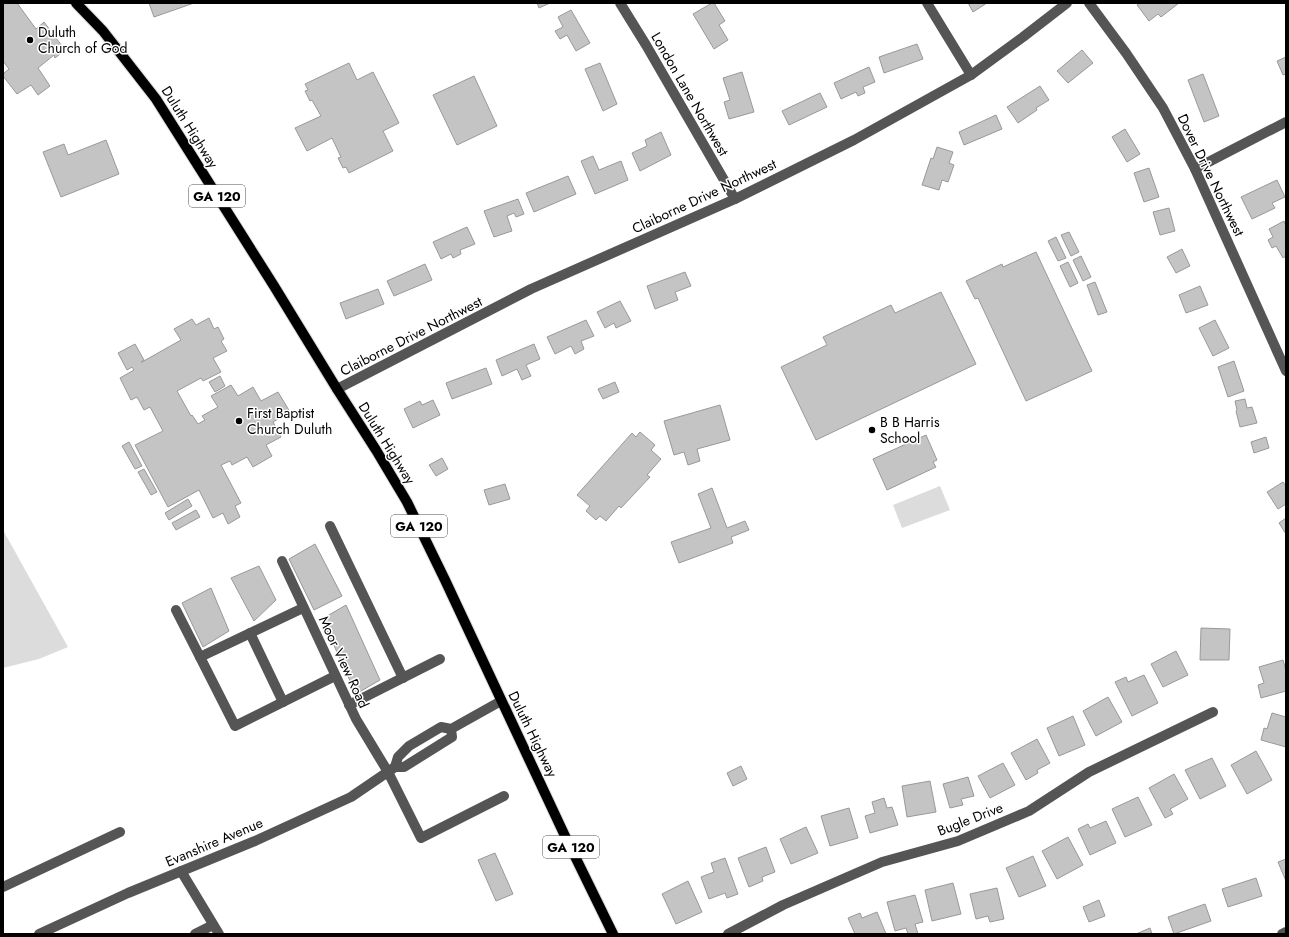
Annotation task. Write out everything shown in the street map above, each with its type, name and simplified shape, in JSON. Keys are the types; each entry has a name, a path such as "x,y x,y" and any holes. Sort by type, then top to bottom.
{"main road":[{"name":"Duluth Highway","path":"76,3 104,31 156,98 407,502 540,780 565,836 614,934"}],"street":[{"name":"London Lane Northwest","path":"620,3 735,199"},
{"path":"927,3 971,75"},
{"name":"Claiborne Drive Northwest","path":"337,389 531,289 735,199 854,140 971,75 1023,38 1067,3"},
{"name":"Dover Drive Northwest","path":"1089,3 1126,53 1163,108 1195,169 1286,371"},
{"path":"1195,169 1286,122"},
{"path":"330,526 403,678"},
{"name":"Moor View Road","path":"282,561 356,719 391,770 421,838 504,796"},
{"path":"200,657 303,608"},
{"path":"176,610 235,726 335,676"},
{"path":"250,633 283,702"},
{"path":"349,705 440,659"},
{"name":"Evanshire Avenue","path":"391,770 398,757 409,746 441,727 451,729 501,701"},
{"name":"Bugle Drive","path":"728,934 783,905 882,862 958,841 1029,811 1090,772 1214,712"},
{"name":"Evanshire Avenue","path":"39,934 128,893 255,841 351,797 391,770 404,767 452,737 451,729"},
{"path":"423,738 431,750"},
{"path":"3,887 120,832"},
{"path":"181,871 219,934"},
{"path":"195,934 213,925"},
{"path":"1282,934 1286,932"}],"shaded area":[{"path":"940,486 950,510 902,528 893,505"},
{"path":"3,530 68,647 39,659 3,668"}],"building":[{"name":"Duluth Church of God","path":"3,3 17,3 36,29 44,22 65,50 55,58 54,55 38,68 50,86 38,95 31,85 17,94 3,76 3,74 9,69 3,61"},
{"path":"149,3 194,3 154,17"},
{"path":"537,3 550,3 539,8"},
{"path":"714,3 725,21 719,25 728,40 714,49 693,14"},
{"path":"968,3 987,3 973,12"},
{"path":"1140,3 1179,3 1161,17 1158,14 1149,21 1137,5"},
{"path":"571,10 590,43 576,51 567,35 560,39 555,31 563,27 558,17"},
{"path":"917,44 923,59 884,73 879,57"},
{"path":"1082,50 1093,63 1068,83 1057,71"},
{"path":"1286,57 1286,74 1283,75 1277,61"},
{"path":"349,63 357,80 373,72 399,123 383,131 393,151 349,173 346,167 343,168 338,158 341,157 332,138 307,151 295,128 321,116 305,91 308,90 305,84"},
{"path":"600,63 617,104 603,111 585,69"},
{"path":"869,67 875,82 863,87 865,93 858,96 856,92 841,99 834,83"},
{"path":"742,72 754,112 729,119 724,102 730,100 723,78"},
{"path":"1203,74 1219,116 1204,122 1188,80"},
{"path":"474,76 497,126 457,145 433,95"},
{"path":"1040,86 1049,100 1036,108 1037,110 1018,123 1007,107"},
{"path":"820,93 827,107 789,125 782,111"},
{"path":"996,115 1002,129 964,145 959,132"},
{"path":"1125,129 1140,154 1127,162 1112,137"},
{"path":"661,132 671,155 640,171 632,153 647,146 645,140"},
{"path":"106,140 119,174 61,197 43,152 64,144 68,155"},
{"path":"937,147 953,152 949,163 954,165 948,182 942,180 939,190 922,185 931,158 933,159"},
{"path":"593,156 599,170 621,161 628,180 595,194 581,161"},
{"path":"1149,168 1159,197 1144,202 1134,173"},
{"path":"568,176 576,194 534,212 526,193"},
{"path":"1277,180 1285,197 1272,203 1275,208 1252,219 1241,197"},
{"path":"518,199 524,214 516,217 514,213 507,216 512,231 494,237 484,211"},
{"path":"1169,208 1175,231 1160,235 1153,212"},
{"path":"1284,221 1286,226 1286,256 1283,258 1276,246 1272,248 1268,240 1273,237 1269,229"},
{"path":"467,227 475,244 460,250 461,254 453,258 451,254 441,259 433,242"},
{"path":"1069,232 1079,252 1071,256 1061,235"},
{"path":"1056,237 1066,258 1058,261 1048,241"},
{"path":"1182,249 1190,266 1176,273 1167,257"},
{"path":"1036,252 1092,371 1026,401 978,298 975,299 966,281 1002,264 1003,267"},
{"path":"1081,256 1091,277 1083,281 1073,260"},
{"path":"1068,262 1078,283 1070,287 1060,266"},
{"path":"425,264 432,280 394,296 387,281"},
{"path":"685,272 691,286 675,292 678,300 655,309 647,286"},
{"path":"1095,282 1107,312 1098,315 1087,285"},
{"path":"1200,286 1208,305 1186,313 1179,295"},
{"path":"378,289 384,304 346,319 340,303"},
{"path":"941,292 976,364 816,440 781,367 827,345 823,337 891,305 895,313"},
{"path":"620,301 631,321 616,328 614,323 605,328 597,312"},
{"name":"First Baptist Church Duluth","path":"209,318 214,329 218,327 224,339 221,341 227,351 213,358 221,372 203,381 201,378 177,391 191,416 192,415 198,424 205,420 202,416 218,407 211,396 231,385 238,396 253,387 261,401 278,392 290,412 273,422 281,437 266,445 272,456 253,467 247,457 232,465 230,461 221,465 241,503 235,506 240,517 228,524 223,513 213,518 199,490 168,507 135,445 163,431 150,407 144,410 137,397 131,400 120,378 134,370 132,367 127,370 118,353 135,344 144,360 142,362 181,340 174,329 192,319 196,325"},
{"path":"586,320 594,336 581,341 584,349 575,354 571,346 555,354 547,337"},
{"path":"1215,320 1229,348 1213,356 1199,328"},
{"path":"534,344 540,359 526,365 531,376 522,380 517,369 502,376 496,360"},
{"path":"1234,361 1244,391 1228,397 1218,367"},
{"path":"486,368 492,384 452,399 446,383"},
{"path":"220,376 225,386 215,392 209,382"},
{"path":"615,382 619,392 603,399 598,389"},
{"path":"1245,399 1247,408 1252,407 1257,423 1240,427 1235,401"},
{"path":"433,400 440,415 413,428 404,409 420,401 422,405"},
{"path":"720,405 730,440 697,449 700,461 688,465 684,452 674,455 664,421"},
{"path":"640,432 655,445 651,450 661,459 647,475 650,477 621,508 619,506 606,521 600,516 596,520 586,511 590,506 577,495 632,433 636,437"},
{"path":"926,435 937,460 933,462 936,467 887,490 873,459"},
{"path":"1266,437 1269,448 1254,453 1251,442"},
{"path":"129,442 142,466 135,469 122,446"},
{"path":"442,458 448,469 436,476 429,465"},
{"path":"144,469 157,492 151,495 138,472"},
{"path":"1283,482 1286,486 1286,504 1278,509 1267,492"},
{"path":"505,484 510,499 489,505 484,490"},
{"path":"712,488 727,528 745,521 749,530 731,537 733,543 679,563 671,542 711,528 698,494"},
{"path":"188,499 192,506 169,520 165,513"},
{"path":"196,510 200,517 176,530 172,523"},
{"path":"1286,518 1286,534 1279,523"},
{"path":"315,544 342,596 314,610 289,559"},
{"path":"259,566 276,600 254,621 231,578"},
{"path":"211,588 229,631 203,647 182,603"},
{"path":"346,605 380,680 356,694 322,619"},
{"path":"1201,628 1230,629 1229,660 1200,660"},
{"path":"1176,651 1188,675 1163,687 1151,664"},
{"path":"1283,660 1286,671 1286,691 1261,698 1258,685 1264,683 1259,667"},
{"path":"1144,675 1158,703 1132,716 1115,682 1126,677 1128,682"},
{"path":"1108,697 1122,722 1096,736 1083,711"},
{"path":"1272,713 1286,717 1286,747 1261,740 1264,728 1267,729"},
{"path":"1073,716 1085,745 1059,756 1047,728"},
{"path":"1037,739 1050,763 1037,770 1038,773 1026,780 1011,753"},
{"path":"1256,751 1272,780 1247,794 1231,765"},
{"path":"1212,758 1226,786 1200,799 1185,770"},
{"path":"1003,763 1015,785 990,798 978,776"},
{"path":"741,766 747,779 733,786 727,773"},
{"path":"1174,774 1188,799 1170,809 1173,814 1165,818 1149,788"},
{"path":"968,777 974,796 961,799 963,805 950,808 943,784"},
{"path":"930,781 936,812 907,817 902,786"},
{"path":"1138,797 1152,825 1125,837 1112,809"},
{"path":"884,798 887,808 892,807 898,825 870,833 865,816 875,813 872,802"},
{"path":"849,808 858,838 830,846 821,816"},
{"path":"1106,821 1116,843 1090,855 1078,829 1088,824 1090,828"},
{"path":"806,827 818,853 791,864 780,839"},
{"path":"1068,837 1083,865 1057,879 1042,851"},
{"path":"766,847 775,872 762,877 763,881 749,887 738,858"},
{"path":"495,853 513,894 496,901 478,860"},
{"path":"1033,856 1046,886 1019,897 1006,868"},
{"path":"725,858 738,894 727,898 725,893 709,899 701,877 714,872 711,863"},
{"path":"1286,859 1286,881 1278,862"},
{"path":"1256,878 1262,896 1228,907 1222,889"},
{"path":"688,881 702,912 676,924 662,894"},
{"path":"953,883 961,914 932,921 925,890"},
{"path":"997,888 1004,919 990,922 988,916 976,919 970,894"},
{"path":"915,895 923,922 915,924 918,934 908,934 906,928 895,931 887,902"},
{"path":"1099,900 1105,916 1089,922 1083,907"},
{"path":"1205,904 1211,921 1174,934 1168,917"},
{"path":"877,912 886,934 855,934 848,918 860,913 862,918"},
{"path":"1150,928 1152,934 1136,934"}],"place":[{"name":"Duluth Church of God","path":"30,40"},
{"name":"First Baptist Church Duluth","path":"239,421"},
{"name":"B B Harris School","path":"872,430"}]}
